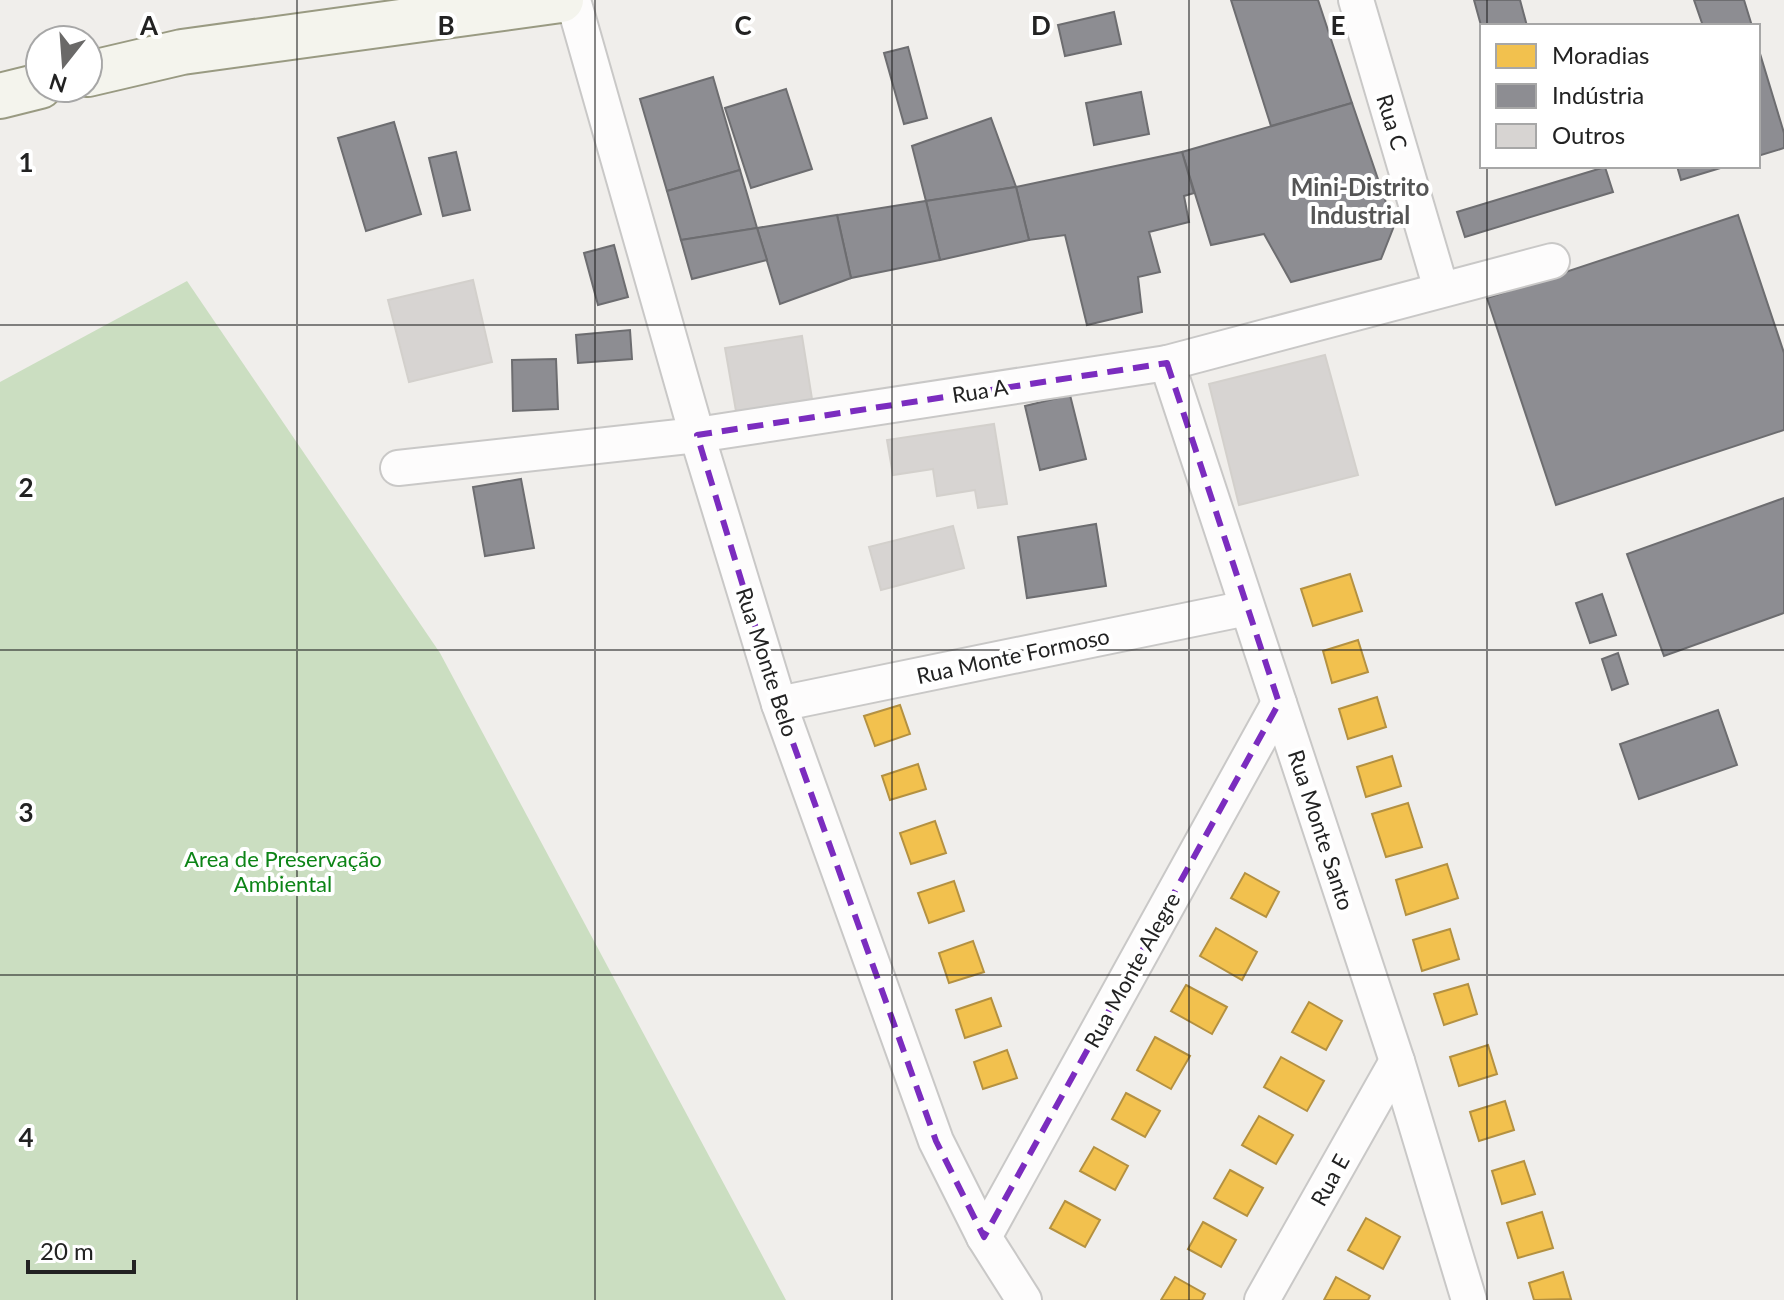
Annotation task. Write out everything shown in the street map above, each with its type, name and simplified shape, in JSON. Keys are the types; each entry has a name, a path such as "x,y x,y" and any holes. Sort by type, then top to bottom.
{"main road":[{"path":"104,70 182,52 561,0"},
{"path":"0,96 24,90"}],"street":[{"name":"Rua Monte Belo","path":"573,0 697,435 779,704 936,1141 984,1237 1024,1300"},
{"name":"Rua C","path":"1356,0 1441,289"},
{"name":"Rua A","path":"398,468 697,435 1167,363 1552,261"},
{"name":"Rua Monte Santo","path":"1167,363 1397,1061 1469,1300"},
{"name":"Rua Monte Formoso","path":"779,704 1247,608"},
{"name":"Rua Monte Alegre","path":"984,1237 1279,703"},
{"name":"Rua E","path":"1262,1300 1397,1061"}],"highlighted area":[{"path":"1167,363 1279,703 984,1237 936,1141 779,704 697,435"}],"green space":[{"name":"Area de Preservação Ambiental","path":"187,281 440,653 786,1300 0,1300 0,382"}],"building: Moradias":[{"path":"1350,574 1362,611 1313,626 1301,589"},
{"path":"1358,640 1368,672 1332,683 1323,651"},
{"path":"1377,697 1386,727 1348,739 1339,709"},
{"path":"900,705 910,734 875,746 864,716"},
{"path":"1392,756 1401,786 1366,797 1357,767"},
{"path":"918,764 926,789 890,800 882,776"},
{"path":"1408,803 1422,847 1386,857 1372,814"},
{"path":"935,821 946,853 911,864 900,833"},
{"path":"1447,864 1458,898 1406,915 1396,880"},
{"path":"1245,873 1279,892 1266,917 1231,898"},
{"path":"954,881 964,911 929,923 918,893"},
{"path":"1216,928 1257,952 1242,980 1200,956"},
{"path":"1450,929 1459,959 1422,971 1413,940"},
{"path":"973,941 984,972 949,983 939,953"},
{"path":"1468,984 1477,1014 1444,1025 1434,994"},
{"path":"1186,985 1227,1007 1212,1034 1171,1011"},
{"path":"991,998 1001,1026 965,1038 956,1010"},
{"path":"1309,1002 1342,1021 1326,1050 1292,1032"},
{"path":"1155,1037 1190,1056 1171,1089 1137,1070"},
{"path":"1488,1045 1497,1074 1459,1086 1450,1057"},
{"path":"1007,1050 1017,1078 983,1089 974,1062"},
{"path":"1281,1057 1324,1081 1307,1111 1264,1087"},
{"path":"1126,1093 1160,1111 1145,1137 1112,1119"},
{"path":"1505,1101 1514,1130 1479,1141 1470,1112"},
{"path":"1259,1116 1293,1135 1276,1164 1242,1145"},
{"path":"1094,1147 1128,1166 1115,1190 1080,1171"},
{"path":"1524,1161 1535,1194 1502,1204 1492,1171"},
{"path":"1230,1170 1263,1188 1247,1216 1214,1198"},
{"path":"1065,1201 1100,1220 1085,1247 1050,1228"},
{"path":"1542,1212 1553,1248 1518,1258 1507,1223"},
{"path":"1366,1218 1400,1237 1383,1269 1348,1250"},
{"path":"1203,1222 1236,1240 1221,1267 1188,1249"},
{"path":"1563,1272 1571,1299 1534,1300 1529,1283"},
{"path":"1175,1277 1205,1294 1202,1300 1161,1300"},
{"path":"1336,1277 1370,1296 1368,1300 1324,1300"}],"building: Indústria":[{"path":"1231,0 1318,0 1352,103 1271,126"},
{"path":"1474,0 1520,0 1526,24 1481,24"},
{"path":"1694,0 1744,0 1751,24 1702,24"},
{"path":"1114,12 1121,44 1065,56 1058,25"},
{"path":"908,47 927,118 904,124 884,53"},
{"path":"1760,54 1784,133 1784,148 1760,155"},
{"path":"713,77 740,170 667,191 640,99"},
{"path":"786,89 812,169 751,188 725,108"},
{"path":"1141,92 1149,134 1094,145 1086,103"},
{"path":"1352,103 1394,226 1381,259 1291,282 1264,234 1211,245 1182,152"},
{"path":"991,118 1016,187 926,201 912,146"},
{"path":"394,122 421,214 366,231 338,138"},
{"path":"456,152 470,210 443,216 429,158"},
{"path":"1182,152 1194,193 1184,196 1189,222 1149,232 1160,272 1138,277 1142,312 1087,325 1065,235 1029,240 1016,187"},
{"path":"1602,168 1605,168 1613,192 1465,237 1457,212"},
{"path":"1678,168 1720,168 1681,180"},
{"path":"740,170 757,228 681,240 667,191"},
{"path":"1016,187 1029,240 940,260 926,201"},
{"path":"926,201 940,260 851,278 837,215"},
{"path":"837,215 851,278 780,304 757,228"},
{"path":"1738,215 1784,353 1784,430 1556,505 1487,298"},
{"path":"757,228 767,260 692,279 681,240"},
{"path":"614,245 628,297 598,305 584,253"},
{"path":"630,330 632,359 578,363 576,335"},
{"path":"556,359 558,409 513,411 512,360"},
{"path":"1070,395 1086,459 1040,470 1025,406"},
{"path":"521,479 534,548 485,556 473,487"},
{"path":"1784,498 1784,613 1664,656 1627,554"},
{"path":"1096,524 1106,586 1027,598 1018,537"},
{"path":"1602,594 1616,635 1590,643 1576,603"},
{"path":"1618,653 1628,684 1612,690 1602,659"},
{"path":"1718,710 1737,765 1639,799 1620,744"}],"building: Outros":[{"path":"473,280 492,362 409,382 388,300"},
{"path":"802,336 812,399 736,411 725,348"},
{"path":"1325,355 1358,475 1239,505 1209,384"},
{"path":"994,424 1007,504 978,508 975,490 937,496 933,469 893,475 887,440"},
{"path":"953,526 964,568 881,590 869,547"}],"district":[{"name":"Mini-Distrito Industrial","path":"1360,202"}]}
